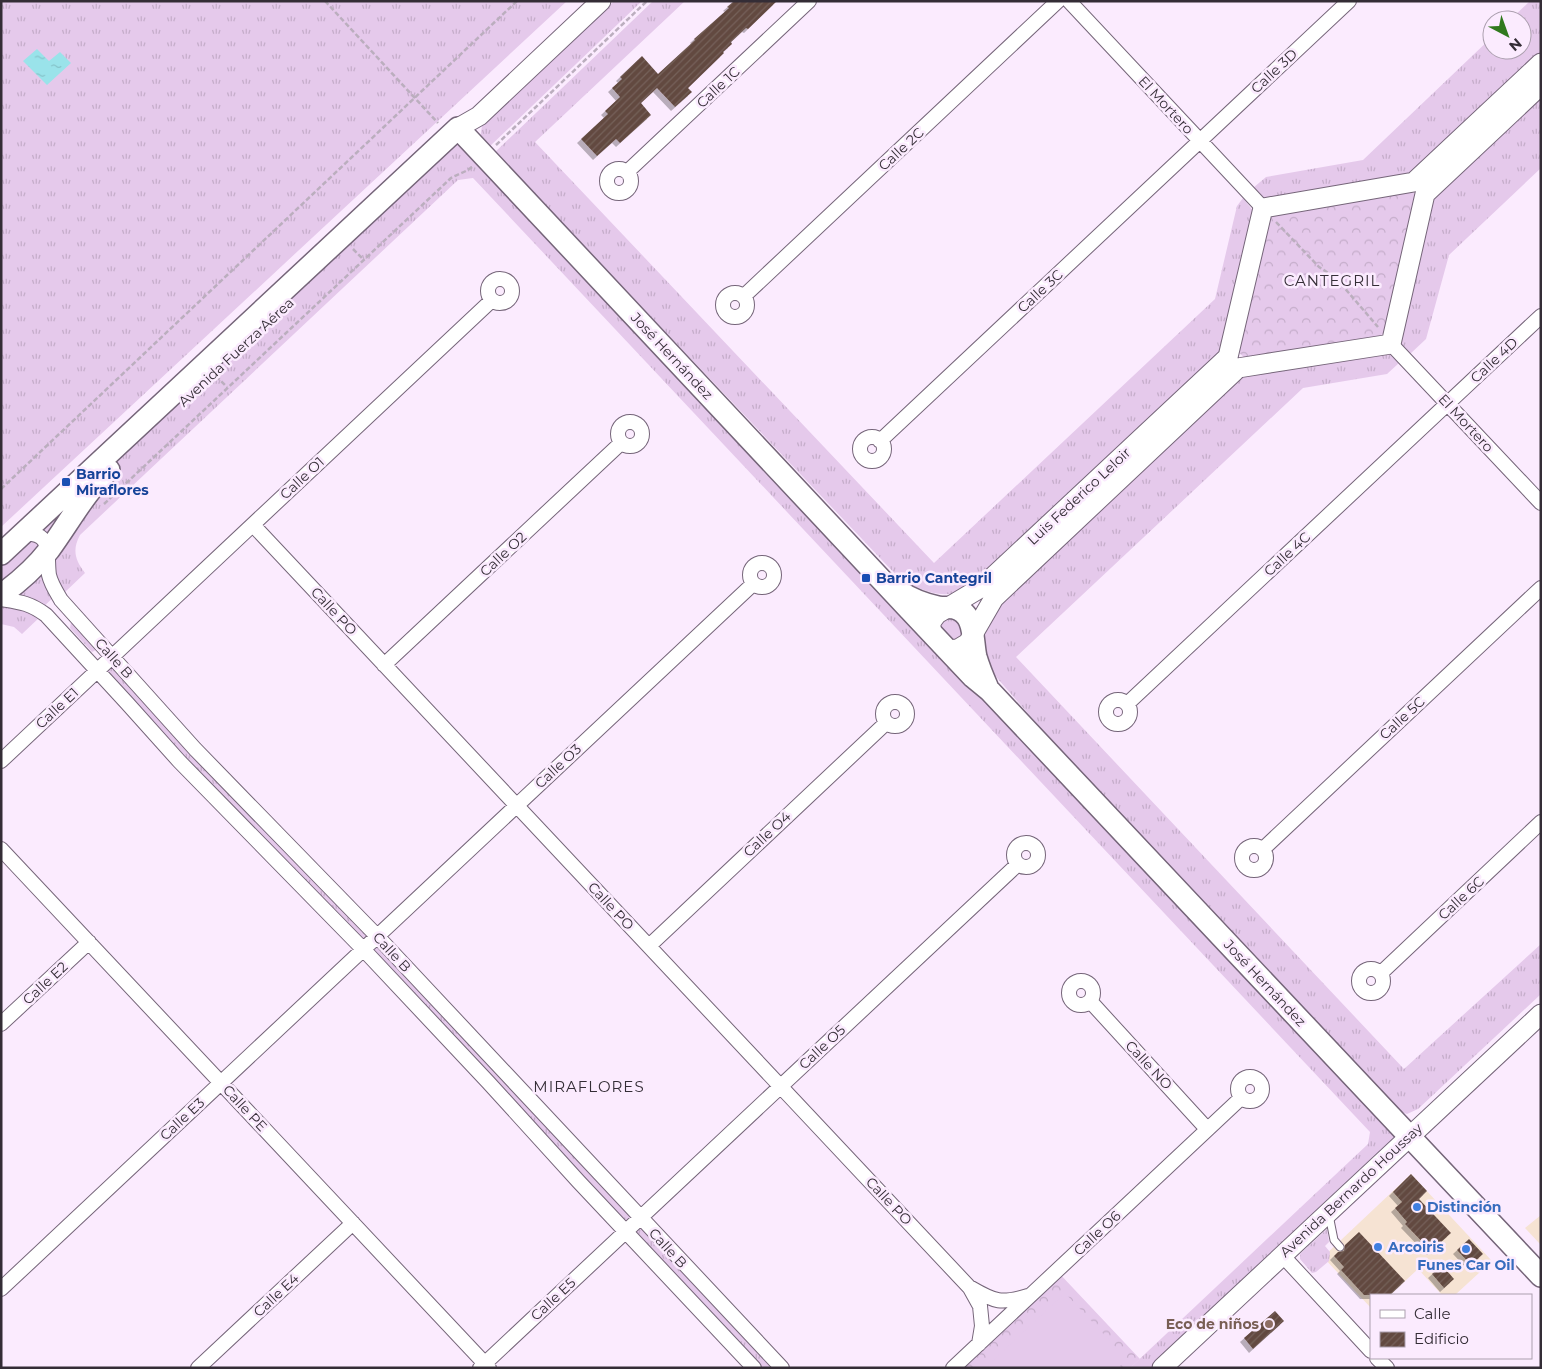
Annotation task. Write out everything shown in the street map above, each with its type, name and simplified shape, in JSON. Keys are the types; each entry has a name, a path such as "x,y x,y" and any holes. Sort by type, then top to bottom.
{"main road":[{"name":"Avenida Fuerza Aérea","path":"1,597 34,567 48,551 98,481 220,380 357,253 458,134"},
{"name":"Avenida Fuerza Aérea","path":"1,554 458,134"},
{"name":"José Hernández","path":"458,134 887,584 973,677 990,691 1541,1276"},
{"name":"José Hernández","path":"887,584 920,603 954,608 962,612 969,619 976,656 990,691"}],"street":[{"name":"Avenida Fuerza Aérea","path":"458,134 601,1"},
{"name":"Calle 1C","path":"627,172 809,1"},
{"name":"Calle 2C","path":"744,296 1058,1"},
{"name":"El Mortero","path":"1069,1 1263,208"},
{"name":"Calle 3D","path":"1200,140 1349,1"},
{"path":"1541,63 1420,188 1391,344 1233,362 1263,208 1420,188 1541,85"},
{"name":"Calle 3C","path":"880,441 1200,140"},
{"name":"Calle O1","path":"113,656 492,300"},
{"name":"Calle 4D","path":"1447,404 1541,316"},
{"name":"El Mortero","path":"1391,344 1541,503"},
{"name":"Luis Federico Leloir","path":"931,632 931,622 937,614 982,587 1233,362"},
{"name":"Luis Federico Leloir","path":"948,650 958,648 968,642 994,598 1233,362"},
{"name":"Calle 4C","path":"1128,704 1447,404"},
{"name":"Calle O2","path":"384,665 621,443"},
{"name":"Calle PO","path":"252,525 970,1288 980,1306 982,1326 979,1344"},
{"path":"23,534 32,533 40,537 48,551"},
{"name":"Calle B","path":"48,551 49,576 61,600 195,749 377,936 782,1368"},
{"name":"Calle O3","path":"363,949 753,584"},
{"name":"Calle 5C","path":"1263,849 1541,588"},
{"name":"Calle B","path":"1,597 34,606 46,615 179,761 363,949 754,1368"},
{"name":"Calle E1","path":"1,761 113,656"},
{"name":"Calle O4","path":"648,946 886,723"},
{"name":"Calle 6C","path":"1380,973 1541,822"},
{"name":"Calle PE","path":"1,849 485,1366"},
{"name":"Calle O5","path":"626,1231 1018,864"},
{"name":"Calle E2","path":"1,1024 89,942"},
{"name":"Calle E3","path":"1,1289 363,949"},
{"name":"Calle NO","path":"1090,1002 1208,1129"},
{"name":"Avenida Bernardo Houssay","path":"1162,1368 1540,1014"},
{"name":"Calle O6","path":"953,1368 1241,1098"},
{"name":"Calle E4","path":"198,1368 353,1223"},
{"name":"Calle E5","path":"485,1366 626,1231"},
{"path":"1282,1255 1370,1350"},
{"name":"Calle PO","path":"970,1288 991,1299 1010,1301 1031,1295"},
{"path":"1378,1359 1387,1368"}],"lane":[{"path":"1329,1212 1334,1240 1340,1247"}],"path":[{"path":"325,1 414,98 458,134"},
{"path":"1,488 517,1"},
{"path":"491,149 647,1"},
{"path":"98,510 220,380 357,253 451,178 467,171 475,164"},
{"path":"1263,208 1319,267 1336,278 1391,344"}],"shaded area":[{"path":"1411,1174 1492,1261 1456,1294 1441,1294 1418,1269 1391,1294 1370,1294 1370,1307 1323,1257"},
{"path":"1541,1215 1541,1243 1540,1244 1525,1228"}],"green space":[{"path":"1,1 567,1 1,527"},
{"path":"614,1 642,1 487,149 480,138 482,126"},
{"path":"653,1 685,1 535,142 934,563 1215,299 1237,206 1243,198 1254,212 1224,349 987,578 959,592 940,594 926,591 899,578 508,166 493,154"},
{"path":"1530,1 1541,1 1541,57 1410,176 1263,199 1253,188 1266,177 1363,160 1482,47 1482,60 1532,60 1532,10 1521,10"},
{"path":"1541,92 1541,168 1449,255 1426,339 1409,355 1399,344 1427,203"},
{"path":"458,128 887,584 954,608 982,674 1409,1136 1162,1368 1130,1368 1368,1144 1370,1132 473,178 458,180 80,535 75,550 79,564 85,573 63,594 60,591 38,612 41,616 22,634 14,627 1,624 1,554"},
{"path":"1410,189 1418,197 1386,331 1379,337 1246,359 1237,351 1268,218 1274,212"},
{"path":"1382,352 1389,354 1399,363 1387,374 1303,388 1016,657 1404,1069 1541,944 1541,994 1418,1109 1407,1114 1399,1111 1046,734 991,671 983,643 983,633 992,613 1233,381 1246,373"},
{"path":"71,622 76,622 98,646 96,650 92,652 70,628"},
{"path":"113,656 782,1368 754,1368 97,671"},
{"path":"1327,1229 1329,1242 1325,1246 1330,1252 1329,1261 1312,1273 1300,1259 1300,1254"},
{"path":"1057,1271 1140,1359 1130,1368 953,1368"},
{"path":"1065,1293 1127,1359 1118,1368 985,1368"}],"water":[{"path":"37,49 49,61 60,52 71,63 47,85 23,61"}],"building":[{"path":"734,1 777,1 748,29 746,28 731,42 732,44 724,53 688,88 692,92 675,107 657,88 641,103 651,115 620,143 616,139 597,156 581,139 608,114 605,111 620,97 612,88 622,79 620,77 642,56 658,74 729,8 727,7"},
{"path":"1411,1174 1427,1191 1419,1199 1451,1233 1431,1251 1405,1224 1407,1222 1395,1208 1402,1202 1393,1192"},
{"path":"1359,1232 1405,1281 1391,1294 1364,1295 1341,1270 1344,1267 1334,1256 1338,1252 1344,1251 1345,1245"},
{"path":"1469,1239 1483,1254 1471,1265 1457,1250"},
{"path":"1442,1265 1454,1279 1444,1288 1432,1274"},
{"path":"1275,1311 1284,1321 1253,1349 1244,1338"}],"place":[{"name":"Barrio Miraflores","path":"66,482"},
{"name":"Barrio Cantegril","path":"866,578"},
{"name":"Distinción","path":"1417,1207"},
{"name":"Arcoiris","path":"1378,1247"},
{"name":"Funes Car Oil","path":"1466,1249"},
{"name":"Eco de niños","path":"1269,1324"}],"district":[{"name":"CANTEGRIL","path":"1332,281"},
{"name":"MIRAFLORES","path":"589,1087"}]}
